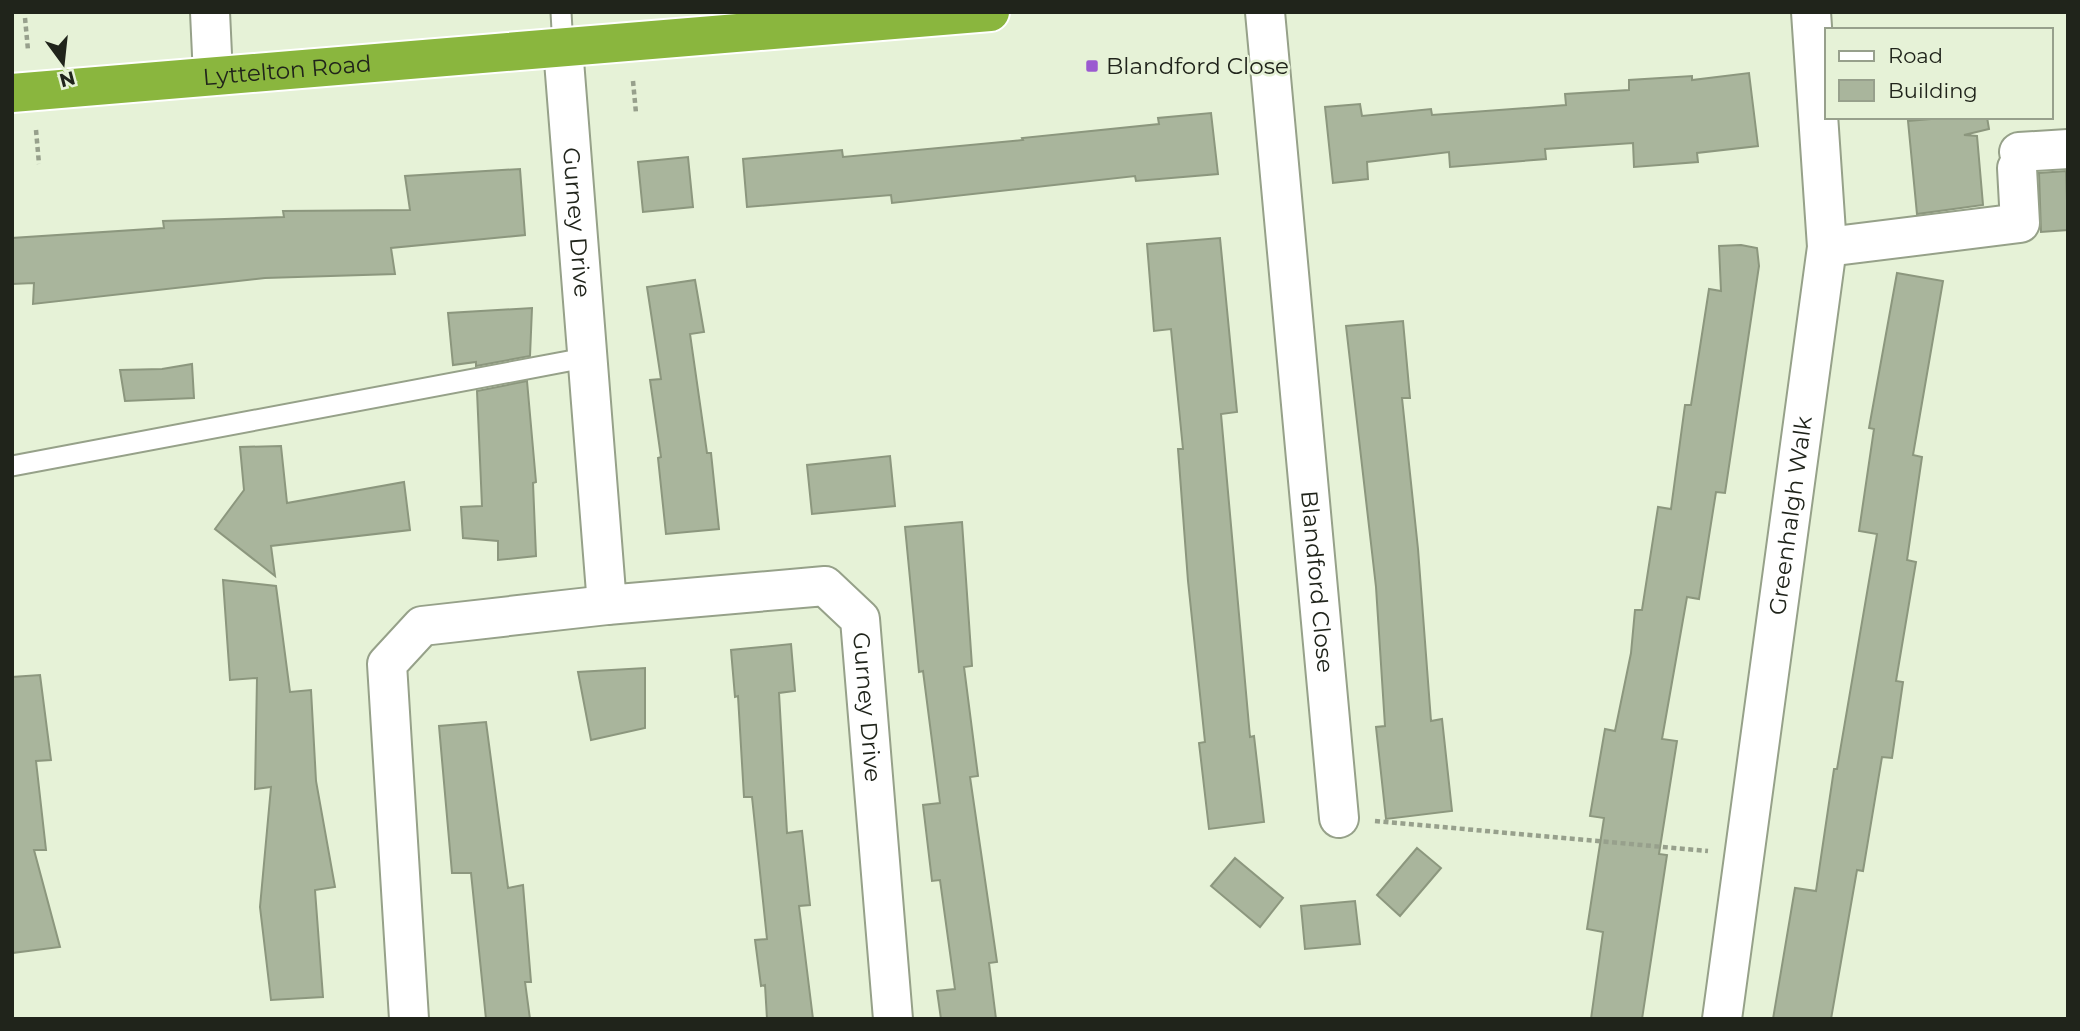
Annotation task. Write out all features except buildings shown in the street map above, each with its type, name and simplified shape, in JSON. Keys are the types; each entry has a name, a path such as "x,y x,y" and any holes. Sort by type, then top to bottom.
{"highway":[{"name":"Lyttelton Road","path":"12,93 213,76 562,30 990,12"}],"street":[{"path":"209,12 213,76"},
{"name":"Blandford Close","path":"1265,12 1339,818"},
{"name":"Greenhalgh Walk","path":"1722,1019 1827,247 1811,12"},
{"name":"Gurney Drive","path":"562,30 590,357 607,605"},
{"path":"1827,247 2020,223 2018,160 2068,149"},
{"name":"Gurney Drive","path":"409,1019 387,664 422,626 607,605 825,586 860,619 893,1019"}],"lane":[{"path":"12,466 590,357"}],"path":[{"path":"25,18 28,50"},
{"path":"633,81 636,113"},
{"path":"36,130 39,164"},
{"path":"1339,818 1746,854"}],"place":[{"name":"Blandford Close","path":"1092,66"}]}
